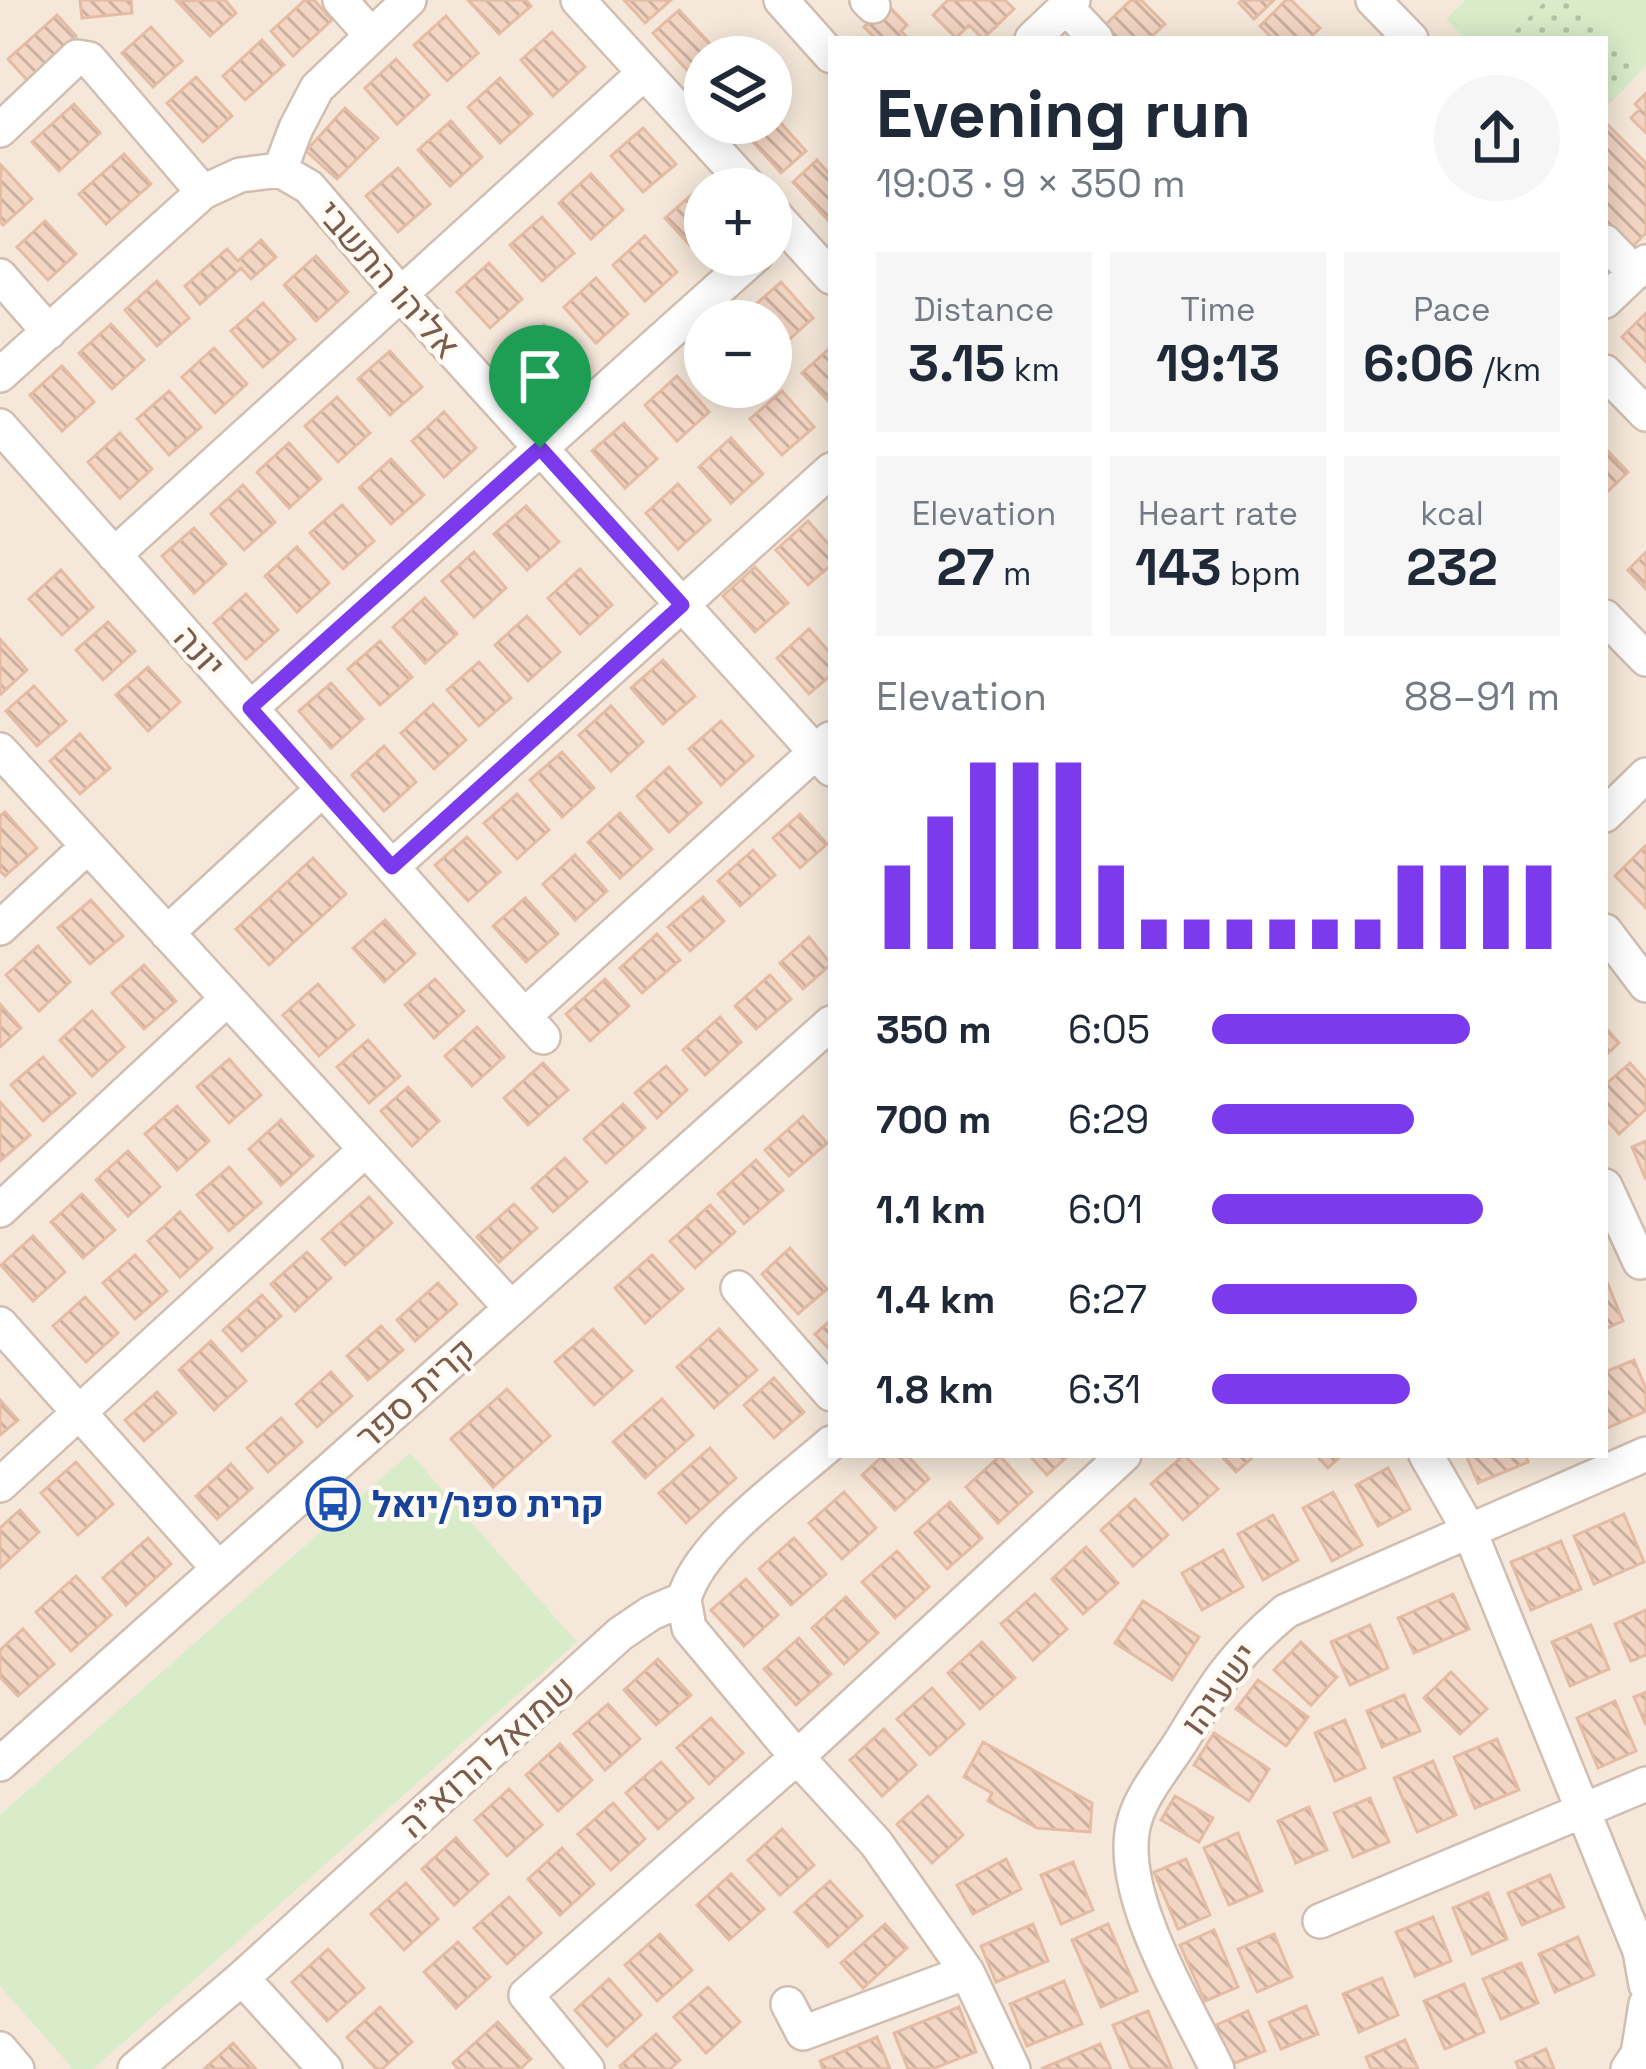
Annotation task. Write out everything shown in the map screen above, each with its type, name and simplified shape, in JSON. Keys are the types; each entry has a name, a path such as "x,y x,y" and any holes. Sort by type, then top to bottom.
{"street":[{"path":"340,0 371,34"},
{"path":"0,375 203,192 240,175 280,170 317,88 409,0"},
{"path":"578,0 732,168"},
{"path":"1373,0 1408,36"},
{"path":"784,1 828,52"},
{"path":"1035,36 1069,4 1094,36"},
{"path":"0,130 77,57 88,59 203,192"},
{"path":"114,555 644,73"},
{"name":"אליהו התשבי","path":"280,170 309,188 682,605 826,753"},
{"path":"792,242 828,274"},
{"path":"1608,244 1640,268 1608,298"},
{"path":"0,276 49,332"},
{"path":"250,708 732,276"},
{"path":"1608,375 1646,414"},
{"name":"יונה","path":"0,426 533,1026 826,753"},
{"path":"392,867 828,473"},
{"path":"1608,620 1646,659"},
{"path":"0,750 511,1308"},
{"path":"1608,812 1645,779"},
{"path":"167,933 323,789"},
{"path":"0,928 88,846"},
{"path":"1608,935 1646,985"},
{"path":"0,1210 227,999"},
{"name":"קרית ספר","path":"0,1764 828,1025"},
{"path":"0,1485 365,1150"},
{"path":"1608,1196 1640,1262"},
{"path":"739,1288 828,1391"},
{"path":"0,1324 219,1569"},
{"path":"828,1447 706,1555 690,1578 685,1599 689,1628 796,1757 876,1843 967,1972 1013,2069"},
{"name":"ישעיהו","path":"1216,2069 1136,1897 1129,1851 1136,1816 1225,1669 1250,1640 1286,1611 1646,1454"},
{"path":"587,2069 526,1995 796,1757 1121,1458"},
{"path":"1428,1458 1470,1532 1640,1951 1646,1985"},
{"name":"שמואל הרוא\"ה","path":"134,2069 242,1978 620,1634 650,1613 685,1599"},
{"path":"1320,1921 1646,1784"},
{"path":"788,2004 803,2033 967,1972"},
{"path":"242,1978 325,2069"},
{"path":"1638,2060 1646,2004"},
{"path":"0,2049 17,2069"}],"shaded area":[{"path":"0,0 1646,0 1646,2069 0,2069"}],"green space":[{"path":"1466,0 1546,0 1509,36 1462,36 1446,19"},
{"path":"1546,0 1573,0 1607,36 1509,36"},
{"path":"1573,0 1646,0 1646,66 1641,71"},
{"path":"1608,37 1641,71 1608,105"},
{"path":"410,1453 577,1642 93,2069 73,2069 0,1986 0,1815"}],"building":[{"path":"80,0 131,0 132,13 82,18"},
{"path":"225,0 236,13 210,36 177,1"},
{"path":"305,0 314,0 332,20 293,56 271,31"},
{"path":"468,0 526,0 531,6 499,34"},
{"path":"624,0 671,0 645,23"},
{"path":"948,0 1005,0 1014,9 986,36 969,25 954,36 933,15"},
{"path":"1131,0 1141,0 1165,24 1152,36 1114,36 1104,26"},
{"path":"1274,0 1254,19 1239,3"},
{"path":"1291,0 1320,28 1312,36 1270,36 1260,26"},
{"path":"887,4 907,25 901,31 906,36 873,36 864,27"},
{"path":"679,10 703,36 684,36 684,67 653,33"},
{"path":"57,15 76,36 28,81 8,59"},
{"path":"446,16 478,53 447,81 414,45"},
{"path":"151,27 182,61 153,87 122,53"},
{"path":"552,32 585,67 553,96 521,60"},
{"path":"262,40 284,65 245,100 223,76"},
{"path":"396,59 429,95 397,124 365,88"},
{"path":"196,77 232,116 203,142 167,103"},
{"path":"500,78 532,114 500,143 468,107"},
{"path":"1646,93 1646,133 1631,118 1640,109 1635,104"},
{"path":"74,104 100,133 59,171 32,142"},
{"path":"345,108 378,138 337,179 306,151"},
{"path":"451,121 482,157 450,186 418,150"},
{"path":"1608,125 1646,163 1646,233 1628,251 1608,230"},
{"path":"643,128 676,164 643,192 611,156"},
{"path":"792,135 806,151 787,168 776,168 755,144 792,144"},
{"path":"124,154 151,184 106,224 79,194"},
{"path":"817,160 828,173 828,220 793,182"},
{"path":"1,165 32,199 3,225 0,222"},
{"path":"398,168 430,204 398,232 366,196"},
{"path":"591,174 623,210 591,239 559,203"},
{"path":"684,201 684,239 665,218"},
{"path":"542,217 574,253 542,281 510,245"},
{"path":"45,221 76,254 48,280 17,247"},
{"path":"645,236 677,272 645,301 613,265"},
{"path":"261,240 276,257 251,279 241,268 200,304 185,286 227,249 238,261"},
{"path":"316,256 348,292 316,321 284,285"},
{"path":"489,263 522,299 490,328 457,292"},
{"path":"596,278 628,314 596,343 564,307"},
{"path":"157,281 189,318 157,346 125,310"},
{"path":"781,282 813,318 792,337 792,300 761,300"},
{"path":"263,303 295,339 263,367 231,331"},
{"path":"1646,313 1646,362 1622,337"},
{"path":"111,324 144,360 112,389 79,353"},
{"path":"544,325 575,361 543,390 511,354"},
{"path":"214,348 247,384 215,413 182,377"},
{"path":"828,350 828,401 802,373"},
{"path":"390,351 422,387 390,415 358,379"},
{"path":"62,366 94,402 62,431 30,395"},
{"path":"677,376 684,384 684,408 709,412 677,441 645,405"},
{"path":"169,391 201,427 169,455 137,419"},
{"path":"337,397 370,433 338,462 305,426"},
{"path":"792,402 814,427 782,455 750,419 763,408 792,408"},
{"path":"444,412 476,448 444,477 412,441"},
{"path":"624,423 657,459 625,488 592,451"},
{"path":"120,433 152,469 120,498 88,462"},
{"path":"731,438 763,474 731,503 699,467"},
{"path":"289,443 321,479 289,508 257,472"},
{"path":"1608,451 1628,472 1608,491"},
{"path":"391,459 424,495 391,524 359,488"},
{"path":"678,484 710,520 678,549 646,513"},
{"path":"243,485 275,522 244,550 211,514"},
{"path":"342,505 374,541 343,569 310,533"},
{"path":"526,506 559,542 527,570 494,534"},
{"path":"808,521 828,544 828,568 808,585 776,550"},
{"path":"194,528 226,564 194,593 162,556"},
{"path":"297,547 329,583 297,612 265,576"},
{"path":"474,552 506,588 474,617 442,581"},
{"path":"1646,552 1646,589 1628,570"},
{"path":"755,567 788,603 755,632 723,596"},
{"path":"580,569 612,605 580,634 548,598"},
{"path":"61,570 93,607 62,635 29,599"},
{"path":"246,594 278,630 246,659 214,623"},
{"path":"425,598 457,634 425,663 393,627"},
{"path":"527,616 560,652 528,681 495,645"},
{"path":"108,622 135,651 103,680 76,650"},
{"path":"809,629 828,651 828,678 809,694 777,658"},
{"path":"0,639 27,670 0,695"},
{"path":"380,641 412,677 380,705 348,669"},
{"path":"663,660 695,696 663,724 631,688"},
{"path":"479,662 511,698 479,726 447,690"},
{"path":"148,667 180,702 148,731 116,695"},
{"path":"331,683 363,719 331,748 299,711"},
{"path":"34,686 66,721 37,746 6,711"},
{"path":"433,704 466,740 434,769 401,733"},
{"path":"611,706 643,742 611,771 579,735"},
{"path":"721,721 753,756 721,785 689,749"},
{"path":"80,734 110,768 80,794 50,761"},
{"path":"384,746 416,782 384,811 352,775"},
{"path":"562,752 594,788 562,817 530,780"},
{"path":"669,767 701,803 669,832 637,796"},
{"path":"517,794 549,830 517,859 484,823"},
{"path":"5,812 37,848 5,876 0,871 0,816"},
{"path":"620,813 652,849 620,878 588,842"},
{"path":"800,814 827,844 800,868 773,838"},
{"path":"467,837 500,872 468,901 435,865"},
{"path":"1646,847 1646,908 1615,876"},
{"path":"753,850 775,875 740,906 718,881"},
{"path":"575,855 607,891 575,920 543,884"},
{"path":"313,858 346,894 269,965 236,929"},
{"path":"703,897 724,921 690,951 668,927"},
{"path":"525,898 558,934 526,962 493,926"},
{"path":"91,900 123,936 90,964 58,928"},
{"path":"385,920 415,954 384,982 353,948"},
{"path":"657,934 680,960 642,993 620,968"},
{"path":"809,937 828,967 803,989 780,963"},
{"path":"38,946 70,982 39,1011 6,975"},
{"path":"144,965 176,1001 144,1029 112,993"},
{"path":"770,975 791,999 756,1029 735,1006"},
{"path":"435,979 464,1011 434,1038 405,1005"},
{"path":"605,979 629,1006 590,1041 566,1014"},
{"path":"318,984 354,1025 319,1056 283,1015"},
{"path":"0,1004 21,1028 0,1047"},
{"path":"92,1011 124,1047 92,1076 60,1040"},
{"path":"720,1017 741,1042 705,1075 683,1050"},
{"path":"477,1027 504,1057 472,1086 445,1056"},
{"path":"1608,1030 1619,1043 1608,1053"},
{"path":"368,1040 400,1076 369,1103 337,1067"},
{"path":"43,1057 75,1093 43,1121 11,1085"},
{"path":"229,1059 261,1095 229,1123 197,1087"},
{"path":"543,1063 568,1090 528,1125 504,1098"},
{"path":"1630,1063 1646,1081 1646,1109 1619,1134 1608,1121 1608,1082"},
{"path":"666,1066 687,1090 657,1118 635,1093"},
{"path":"408,1087 439,1121 412,1146 381,1111"},
{"path":"0,1102 30,1135 0,1161"},
{"path":"623,1104 645,1128 606,1163 584,1139"},
{"path":"177,1106 209,1141 177,1170 145,1134"},
{"path":"803,1116 827,1143 789,1176 765,1150"},
{"path":"281,1120 313,1156 281,1185 249,1149"},
{"path":"1646,1141 1646,1180 1632,1147"},
{"path":"128,1151 160,1187 128,1216 96,1180"},
{"path":"565,1158 587,1182 553,1212 532,1188"},
{"path":"756,1160 783,1190 744,1224 718,1194"},
{"path":"229,1167 261,1203 229,1231 197,1195"},
{"path":"82,1194 115,1230 83,1258 51,1222"},
{"path":"369,1197 392,1223 345,1265 322,1239"},
{"path":"514,1204 537,1228 499,1262 477,1237"},
{"path":"710,1205 735,1232 695,1268 670,1241"},
{"path":"180,1212 212,1248 180,1277 148,1241"},
{"path":"33,1236 65,1272 33,1301 1,1265"},
{"path":"790,1248 827,1289 798,1314 762,1274"},
{"path":"307,1252 331,1278 295,1311 271,1284"},
{"path":"135,1255 167,1291 135,1319 103,1283"},
{"path":"652,1255 683,1289 645,1323 615,1288"},
{"path":"438,1283 457,1304 415,1341 397,1320"},
{"path":"1608,1284 1623,1321 1608,1328"},
{"path":"262,1295 281,1316 242,1351 223,1330"},
{"path":"85,1297 118,1333 86,1362 53,1326"},
{"path":"828,1323 828,1348 815,1334"},
{"path":"381,1326 403,1350 368,1380 347,1356"},
{"path":"593,1329 632,1371 594,1405 555,1362"},
{"path":"719,1329 757,1370 714,1408 677,1367"},
{"path":"211,1341 246,1381 214,1410 179,1370"},
{"path":"1634,1360 1646,1389 1646,1411 1608,1428 1608,1371"},
{"path":"331,1372 352,1396 317,1427 296,1404"},
{"path":"774,1378 804,1412 774,1438 744,1405"},
{"path":"507,1389 550,1436 493,1487 451,1439"},
{"path":"157,1392 176,1413 144,1441 125,1420"},
{"path":"662,1399 693,1435 645,1478 613,1442"},
{"path":"0,1400 18,1420 0,1435"},
{"path":"281,1418 302,1442 268,1472 247,1448"},
{"path":"710,1448 736,1478 686,1523 659,1493"},
{"path":"881,1458 910,1458 929,1479 895,1510 862,1475"},
{"path":"1002,1458 1032,1492 998,1523 966,1487"},
{"path":"1032,1458 1066,1458 1047,1475"},
{"path":"1181,1458 1187,1458 1218,1489 1183,1520 1151,1484"},
{"path":"1223,1458 1252,1458 1236,1472"},
{"path":"1319,1458 1339,1458 1328,1468"},
{"path":"1467,1458 1526,1458 1528,1462 1478,1483"},
{"path":"76,1462 113,1504 78,1535 41,1493"},
{"path":"231,1464 252,1488 217,1519 196,1496"},
{"path":"1388,1468 1410,1509 1378,1526 1356,1485"},
{"path":"844,1492 876,1528 842,1559 809,1523"},
{"path":"1333,1492 1362,1545 1332,1561 1303,1508"},
{"path":"1135,1499 1168,1535 1133,1566 1101,1530"},
{"path":"950,1502 982,1538 947,1569 915,1533"},
{"path":"20,1510 39,1532 0,1568 0,1528"},
{"path":"1624,1514 1644,1562 1594,1584 1574,1536"},
{"path":"1273,1515 1298,1560 1263,1580 1238,1534"},
{"path":"148,1538 171,1564 126,1605 103,1578"},
{"path":"794,1538 826,1574 791,1605 759,1569"},
{"path":"1561,1541 1581,1589 1531,1610 1511,1562"},
{"path":"1086,1547 1118,1583 1083,1614 1052,1579"},
{"path":"1223,1550 1243,1587 1202,1610 1182,1573"},
{"path":"897,1551 929,1587 895,1618 862,1582"},
{"path":"76,1576 111,1615 71,1651 36,1612"},
{"path":"746,1579 778,1615 744,1646 711,1610"},
{"path":"1035,1594 1067,1629 1033,1660 1001,1624"},
{"path":"1453,1594 1469,1629 1414,1653 1398,1618"},
{"path":"846,1597 878,1633 844,1664 812,1628"},
{"path":"1143,1601 1199,1637 1172,1680 1115,1643"},
{"path":"1646,1610 1646,1655 1631,1661 1615,1624"},
{"path":"1370,1625 1388,1668 1350,1685 1331,1642"},
{"path":"1591,1625 1609,1669 1570,1686 1552,1642"},
{"path":"23,1629 54,1664 18,1696 0,1677 0,1650"},
{"path":"799,1638 831,1674 796,1705 764,1669"},
{"path":"982,1642 1015,1678 980,1709 948,1673"},
{"path":"1301,1642 1337,1677 1311,1705 1274,1670"},
{"path":"658,1659 691,1695 656,1725 624,1690"},
{"path":"1451,1672 1487,1709 1460,1734 1424,1698"},
{"path":"1258,1680 1308,1717 1286,1746 1236,1709"},
{"path":"932,1688 964,1724 930,1755 897,1719"},
{"path":"1646,1692 1646,1725 1634,1697"},
{"path":"1404,1695 1420,1731 1382,1747 1367,1711"},
{"path":"1615,1701 1636,1751 1598,1768 1577,1718"},
{"path":"608,1704 640,1739 605,1770 574,1734"},
{"path":"711,1718 743,1753 709,1784 677,1748"},
{"path":"1345,1720 1365,1768 1335,1781 1315,1733"},
{"path":"884,1729 916,1765 882,1796 850,1760"},
{"path":"1214,1733 1269,1769 1249,1801 1194,1765"},
{"path":"1497,1739 1519,1790 1475,1808 1454,1757"},
{"path":"983,1742 1092,1803 1090,1832 1037,1828 988,1801 992,1793 964,1777"},
{"path":"560,1744 592,1780 558,1811 526,1775"},
{"path":"1433,1761 1456,1815 1417,1832 1394,1778"},
{"path":"661,1762 693,1798 658,1829 626,1793"},
{"path":"509,1789 542,1825 507,1856 475,1820"},
{"path":"928,1796 963,1835 932,1863 897,1824"},
{"path":"1175,1796 1213,1818 1199,1842 1161,1820"},
{"path":"1370,1798 1389,1842 1353,1857 1334,1813"},
{"path":"613,1803 645,1839 611,1870 578,1834"},
{"path":"1309,1807 1327,1850 1296,1863 1278,1821"},
{"path":"782,1829 814,1865 780,1895 748,1860"},
{"path":"1238,1833 1262,1891 1229,1905 1204,1848"},
{"path":"456,1838 488,1874 454,1905 422,1869"},
{"path":"562,1848 594,1884 560,1915 528,1879"},
{"path":"1006,1859 1021,1889 973,1914 957,1885"},
{"path":"1186,1859 1210,1915 1178,1929 1154,1872"},
{"path":"1073,1862 1093,1910 1061,1924 1041,1875"},
{"path":"731,1874 764,1909 729,1940 697,1905"},
{"path":"1550,1875 1564,1907 1522,1925 1508,1893"},
{"path":"830,1881 862,1916 828,1947 795,1912"},
{"path":"406,1883 438,1919 404,1950 371,1914"},
{"path":"1488,1893 1507,1939 1472,1954 1453,1908"},
{"path":"509,1897 541,1933 507,1964 474,1928"},
{"path":"1433,1917 1451,1961 1415,1976 1396,1932"},
{"path":"885,1924 907,1948 863,1988 841,1963"},
{"path":"1033,1924 1048,1961 996,1982 981,1946"},
{"path":"1108,1924 1137,1991 1101,2007 1072,1940"},
{"path":"1214,1930 1238,1987 1205,2001 1180,1945"},
{"path":"660,1934 692,1970 657,2001 625,1965"},
{"path":"1274,1934 1292,1977 1257,1992 1238,1949"},
{"path":"1578,1937 1594,1975 1555,1992 1539,1954"},
{"path":"458,1942 490,1977 456,2008 424,1972"},
{"path":"328,1949 364,1988 327,2021 292,1982"},
{"path":"1521,1963 1538,2003 1501,2019 1483,1979"},
{"path":"1382,1978 1398,2015 1359,2032 1343,1994"},
{"path":"609,1979 641,2015 607,2046 575,2010"},
{"path":"1064,1981 1082,2024 1027,2046 1010,2004"},
{"path":"1464,1984 1484,2032 1445,2049 1424,2001"},
{"path":"708,1987 740,2022 706,2053 674,2017"},
{"path":"1306,2006 1318,2034 1281,2049 1269,2022"},
{"path":"380,2007 412,2042 382,2069 376,2069 347,2037"},
{"path":"959,2007 976,2052 932,2069 908,2069 894,2033"},
{"path":"1148,2011 1172,2069 1131,2069 1113,2025"},
{"path":"1248,2011 1265,2051 1230,2065 1214,2026"},
{"path":"498,2022 531,2059 520,2069 458,2069 453,2063"},
{"path":"656,2034 680,2060 670,2069 620,2066"},
{"path":"877,2037 890,2069 823,2069 820,2061"},
{"path":"1405,2040 1418,2069 1371,2069 1366,2057"},
{"path":"233,2043 256,2069 204,2069"},
{"path":"1100,2044 1111,2069 1043,2068"},
{"path":"1546,2049 1554,2069 1519,2069 1516,2062"}],"place":[{"name":"קרית ספר/יואל","path":"333,1504"}],"route":[{"path":"540,448 682,605 392,867 250,708 540,448"}]}
